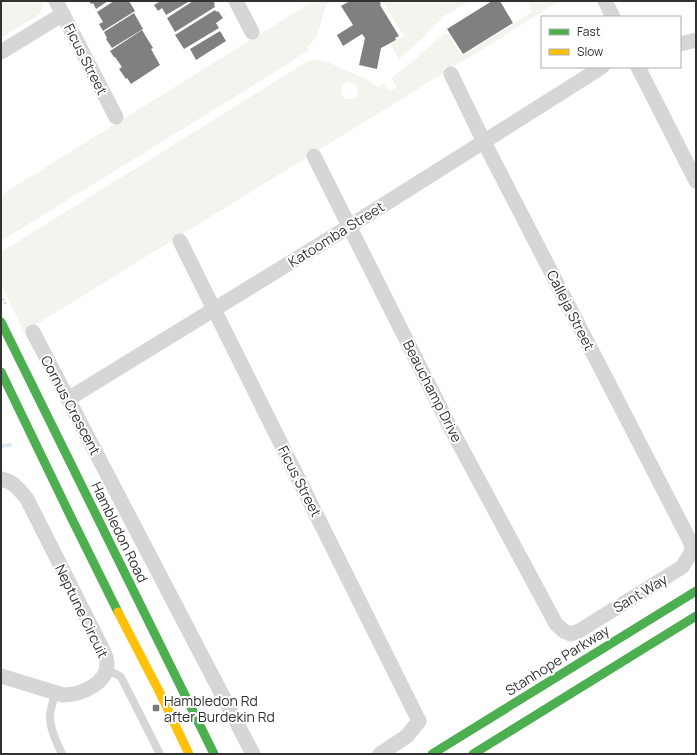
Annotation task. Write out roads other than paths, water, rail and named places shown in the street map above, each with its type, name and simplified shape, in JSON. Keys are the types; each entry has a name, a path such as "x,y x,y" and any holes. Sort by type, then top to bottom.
{"main road":[{"name":"Hambledon Road","path":"1,322 214,754"},
{"path":"1,372 189,754"},
{"name":"Stanhope Parkway","path":"432,754 696,591"},
{"path":"473,754 696,616"}],"street":[{"path":"236,1 252,32"},
{"path":"605,1 612,16"},
{"path":"1,52 59,7"},
{"name":"Ficus Street","path":"59,7 116,117"},
{"path":"681,44 696,40"},
{"name":"Katoomba Street","path":"68,399 350,226 600,68"},
{"path":"639,68 696,181"},
{"name":"Calleja Street","path":"451,74 484,142 692,545"},
{"name":"Beauchamp Drive","path":"314,156 448,423 556,624"},
{"name":"Ficus Street","path":"180,241 419,721 407,736 380,754"},
{"name":"Cornus Crescent","path":"33,332 253,754"},
{"name":"Neptune Circuit","path":"1,479 7,480 17,486 26,499 102,648 107,662 107,669 97,683 90,689 71,695 63,695 1,676"},
{"name":"Sant Way","path":"556,624 564,631 571,634 579,631 682,568 692,553 692,545"}],"lane":[{"path":"107,669 121,677 160,754"},
{"path":"55,692 50,717 53,733 62,754"}],"waterway":[{"path":"1,446 10,445"}],"place":[{"name":"Hambledon Rd after Burdekin Rd","path":"156,708"}]}
